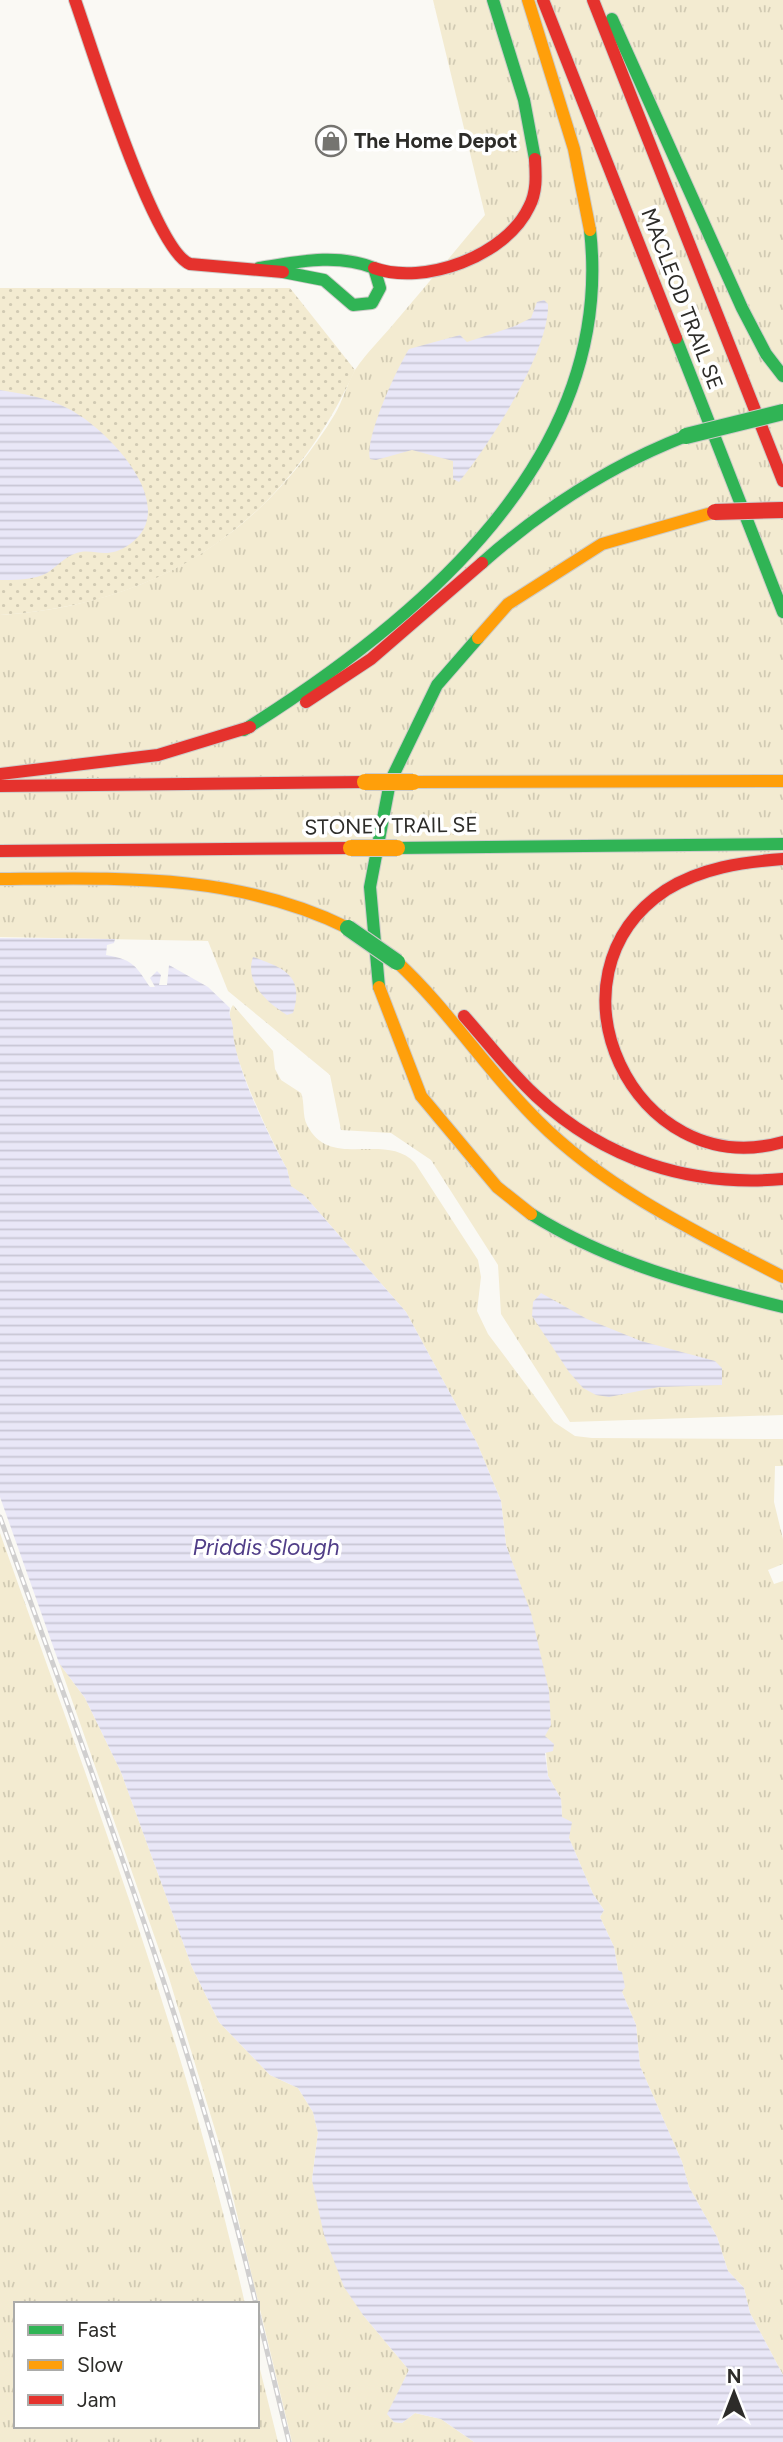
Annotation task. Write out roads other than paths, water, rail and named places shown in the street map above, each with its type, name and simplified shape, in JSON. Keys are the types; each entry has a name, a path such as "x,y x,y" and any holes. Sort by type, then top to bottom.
{"main road":[{"path":"75,0 170,251 182,262 203,267 259,268 303,261 363,262 386,274 411,274 475,256 517,227 534,198 534,146 493,0"},
{"path":"244,730 298,697 348,661 480,542 530,479 552,442 569,401 587,330 591,296 591,239 580,172 528,0"},
{"name":"MACLEOD TRAIL SE","path":"543,0 783,612"},
{"name":"MACLEOD TRAIL SE","path":"593,0 783,481"},
{"path":"603,0 732,287 766,354 783,376"},
{"path":"259,268 324,281 346,304 360,306 372,303 377,296 380,278 374,268"},
{"path":"0,774 136,760 209,742 295,708 374,659 514,537 572,493 639,455 686,436 750,418 783,412"},
{"path":"783,510 715,512 635,530 572,559 503,607 459,653 419,712 388,783 373,853 372,937 388,1016 412,1077 449,1136 496,1187 559,1232 613,1260 676,1281 783,1307"},
{"name":"STONEY TRAIL SE","path":"0,786 783,781"},
{"name":"STONEY TRAIL SE","path":"0,850 783,844"},
{"path":"783,859 723,866 690,876 652,901 634,919 620,941 604,990 604,1018 614,1060 627,1085 644,1105 677,1131 701,1141 725,1146 751,1147 783,1142"},
{"path":"0,879 173,883 238,890 293,903 348,928 453,1005 537,1096 598,1143 674,1174 720,1181 783,1179"},
{"path":"402,966 447,1010 531,1113 567,1146 688,1225 783,1277"}],"water":[{"path":"544,300 548,304 546,324 529,371 501,422 459,482 453,479 453,461 412,450 376,460 370,459 369,449 377,420 409,349 460,335 467,342 515,326 531,318 537,302"},
{"path":"0,390 43,399 67,408 101,432 118,449 144,489 148,509 144,528 130,544 114,552 74,554 37,577 0,580"},
{"name":"Priddis Slough","path":"0,938 115,939 114,943 107,945 106,955 134,965 150,987 155,987 150,978 157,971 161,975 159,985 167,985 169,965 208,987 230,1008 235,1043 245,1080 287,1169 291,1186 304,1195 406,1312 477,1443 501,1501 506,1545 531,1613 549,1691 551,1725 545,1736 554,1744 553,1751 545,1753 548,1776 561,1799 562,1817 572,1822 569,1838 593,1894 604,1910 600,1917 614,1947 618,1970 622,1972 625,1987 622,1992 636,2025 640,2066 682,2162 689,2187 717,2237 728,2271 744,2288 750,2313 783,2375 783,2442 474,2442 441,2419 415,2413 402,2423 394,2422 387,2414 409,2370 363,2315 344,2287 324,2235 312,2180 318,2133 313,2112 298,2088 270,2075 219,2022 192,1967 121,1772 85,1698 59,1663 0,1497"},
{"path":"253,957 274,965 294,981 296,1000 293,1013 287,1015 272,1005 255,984 251,966"},
{"path":"541,1293 587,1319 641,1341 715,1361 722,1368 722,1385 659,1387 609,1397 596,1395 583,1388 569,1372 532,1316 533,1302"}],"railway":[{"path":"0,1517 105,1809 171,2005 202,2104 255,2302"},
{"path":"259,2318 289,2442"}],"place":[{"name":"The Home Depot","path":"331,141"}]}
